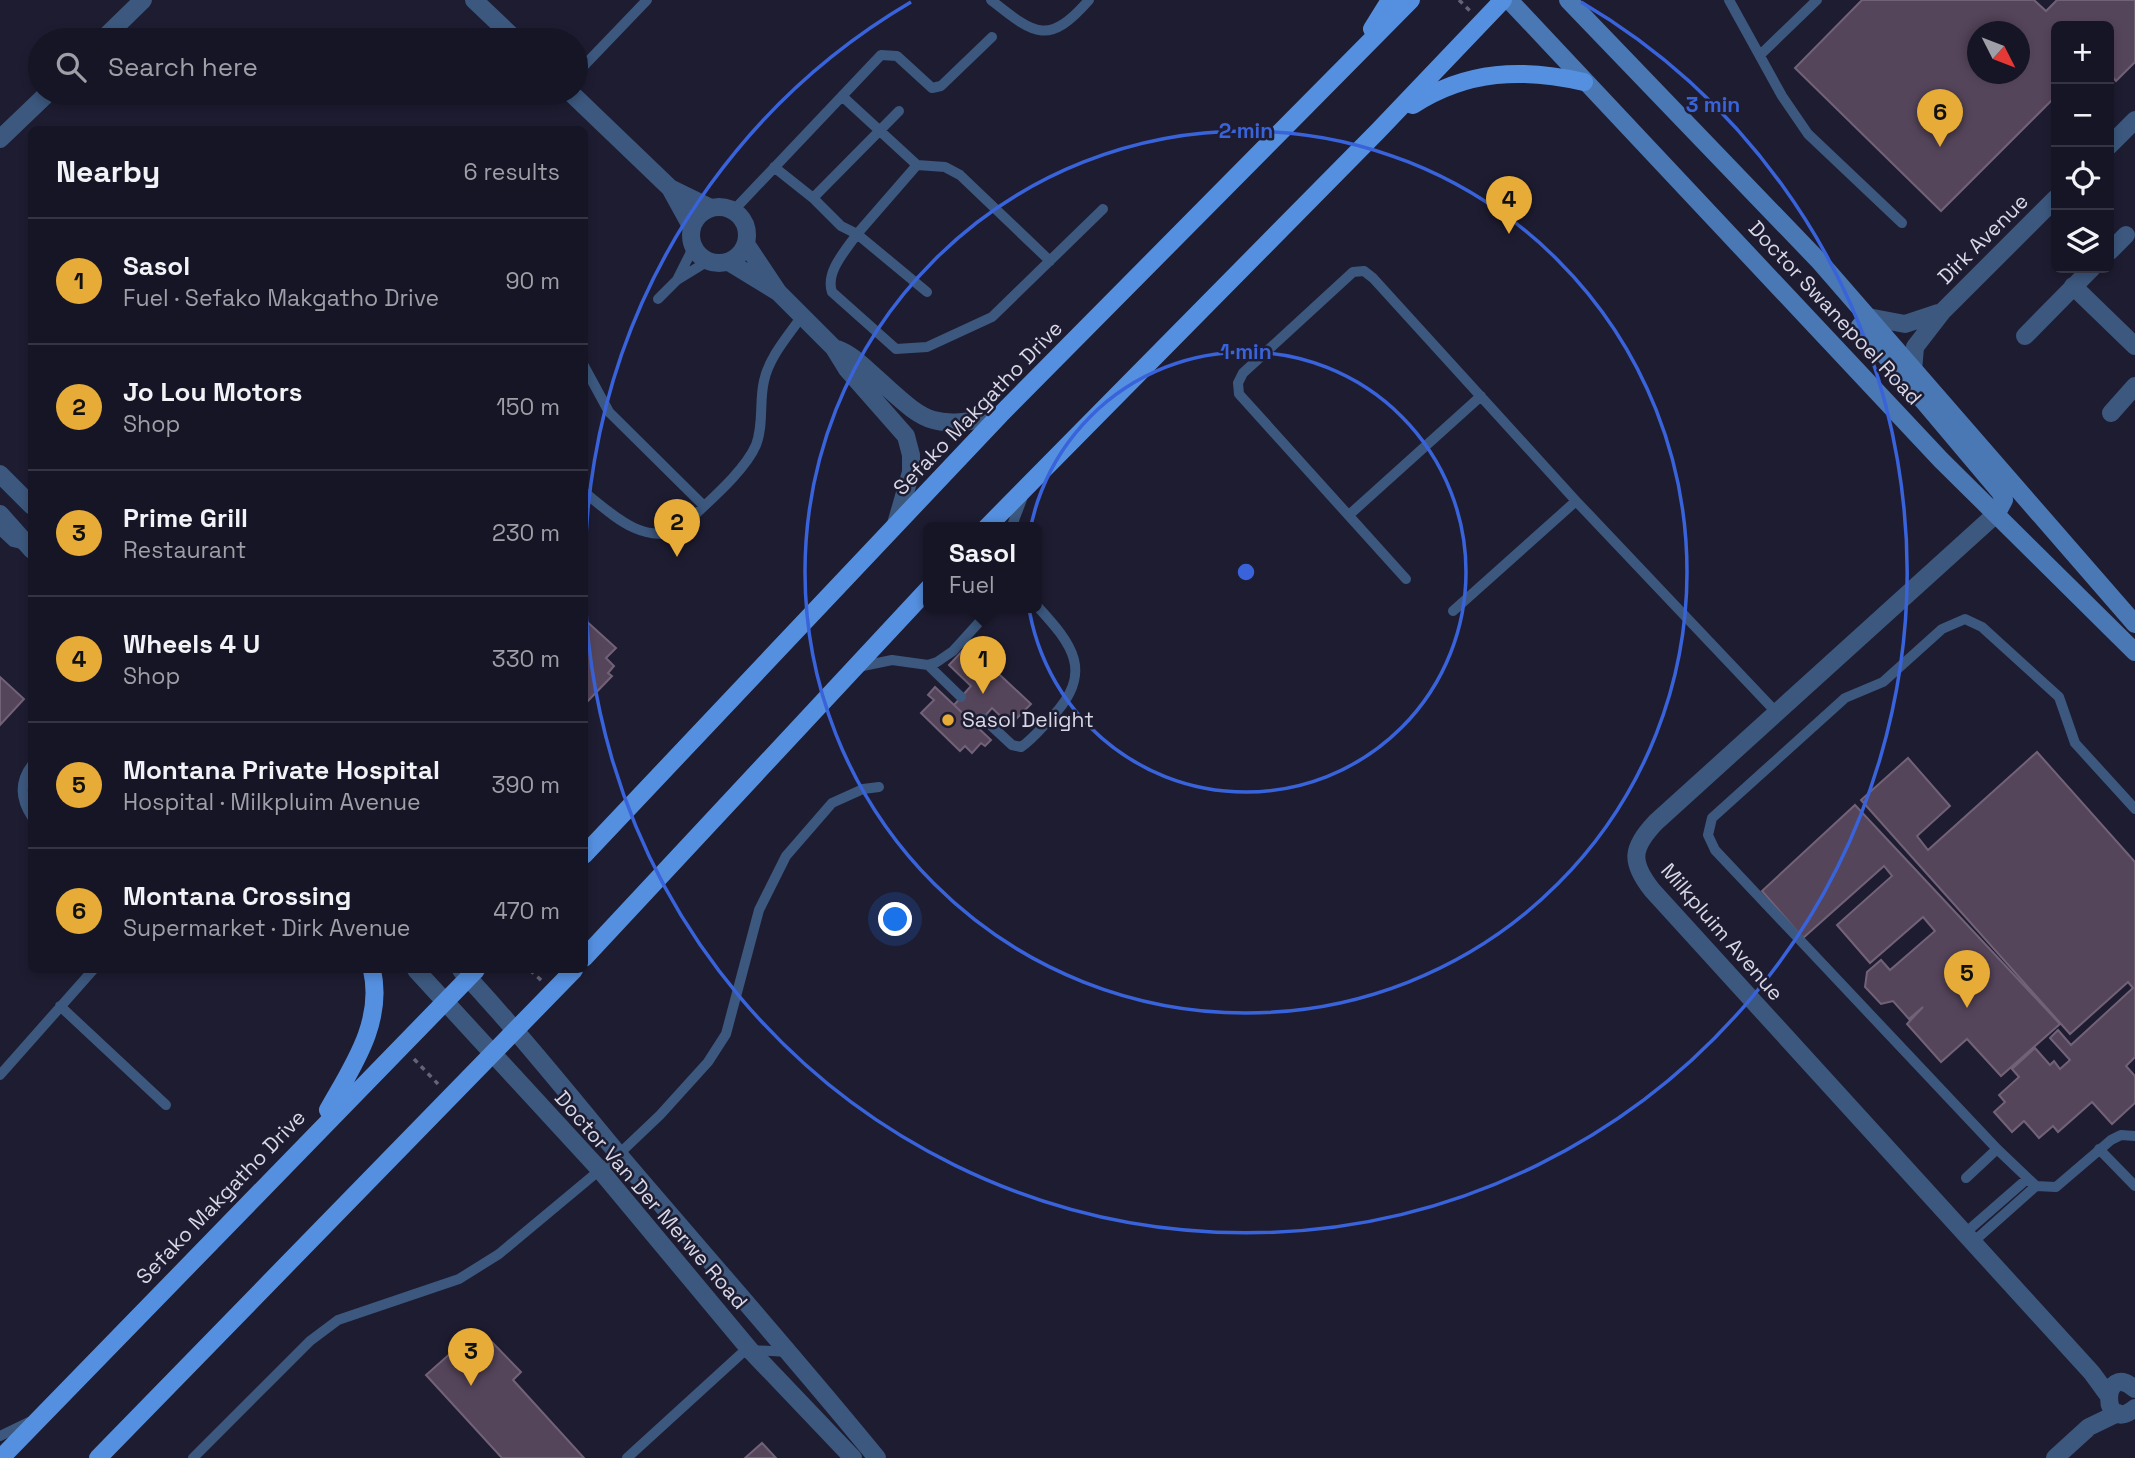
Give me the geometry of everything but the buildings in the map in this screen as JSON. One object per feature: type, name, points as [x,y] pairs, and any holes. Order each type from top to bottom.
[{"type":"main road","points":[[1336,77],[1390,0]]},
{"type":"main road","name":"Sefako Makgatho Drive","points":[[588,851],[999,416],[1411,0]]},
{"type":"main road","points":[[992,522],[1378,131],[1503,0]]},
{"type":"main road","name":"Doctor Swanepoel Road","points":[[1508,0],[1941,460],[2135,652]]},
{"type":"main road","name":"Doctor Swanepoel Road","points":[[1568,0],[1801,240],[2135,624]]},
{"type":"main road","points":[[1378,131],[1429,95],[1477,77],[1529,72],[1584,82]]},
{"type":"main road","points":[[1801,240],[1812,263],[1836,297],[2000,492],[2004,500],[1997,513]]},
{"type":"main road","points":[[588,954],[923,595]]},
{"type":"main road","points":[[311,1136],[364,1044],[374,1003],[372,973]]},
{"type":"main road","name":"Sefako Makgatho Drive","points":[[1,1458],[445,1001],[467,973]]},
{"type":"main road","points":[[99,1458],[571,973]]},
{"type":"street","points":[[114,28],[143,0]]},
{"type":"street","points":[[474,0],[503,28]]},
{"type":"street","points":[[0,139],[35,105]]},
{"type":"street","points":[[584,105],[670,188],[692,228],[694,248],[708,261],[730,262],[778,292]]},
{"type":"street","points":[[2114,141],[2135,120]]},
{"type":"street","points":[[670,188],[711,208],[733,211],[744,222],[746,244],[778,292],[834,348],[847,369],[898,424],[908,442],[911,472],[896,524]]},
{"type":"street","name":"Dirk Avenue","points":[[1913,371],[1915,347],[1941,312],[2051,203]]},
{"type":"street","points":[[692,228],[699,216],[711,208]]},
{"type":"street","points":[[2114,247],[2126,235]]},
{"type":"street","points":[[730,262],[740,255],[746,244]]},
{"type":"street","points":[[2025,336],[2087,273]]},
{"type":"street","points":[[2073,286],[2135,345]]},
{"type":"street","name":"Dirk Avenue","points":[[1868,317],[1887,323],[1905,324],[1941,312]]},
{"type":"street","points":[[834,348],[855,359],[915,413],[930,421],[963,424],[999,416]]},
{"type":"street","points":[[2111,413],[2135,386]]},
{"type":"street","points":[[0,474],[28,502]]},
{"type":"street","name":"Milkpluim Avenue","points":[[1997,513],[1643,835],[1637,848],[1638,868],[1652,890],[1968,1239],[2092,1373],[2124,1398]]},
{"type":"street","points":[[0,514],[28,547]]},
{"type":"street","name":"Doctor Van Der Merwe Road","points":[[419,973],[600,1170],[750,1350],[853,1458]]},
{"type":"street","name":"Doctor Van Der Merwe Road","points":[[469,973],[619,1154],[791,1352],[877,1458]]},
{"type":"street","points":[[2055,1458],[2124,1398]]},
{"type":"lane","points":[[588,61],[647,0]]},
{"type":"lane","points":[[991,0],[1034,30],[1049,31],[1064,26],[1089,0]]},
{"type":"lane","points":[[1729,0],[1782,96],[1808,134],[1902,223]]},
{"type":"lane","points":[[1760,55],[1816,0]]},
{"type":"lane","points":[[733,211],[881,55],[890,53],[897,56],[922,82],[932,88],[941,86],[992,37]]},
{"type":"lane","points":[[842,96],[878,132],[917,165],[944,167],[960,175],[1050,261]]},
{"type":"lane","points":[[813,198],[899,111]]},
{"type":"lane","points":[[917,165],[857,234],[832,273],[829,284],[832,292],[896,349],[927,347],[992,317],[1103,209]]},
{"type":"lane","points":[[774,167],[813,198],[841,226],[857,234],[927,292]]},
{"type":"lane","points":[[677,280],[694,248]]},
{"type":"lane","points":[[658,299],[677,280],[708,261]]},
{"type":"lane","points":[[1406,579],[1239,394],[1238,383],[1243,373],[1353,272],[1364,271],[1576,501],[1777,713]]},
{"type":"lane","points":[[588,495],[626,525],[667,535],[681,528],[748,458],[757,443],[764,380],[776,353],[802,316]]},
{"type":"lane","points":[[588,373],[609,412],[703,505]]},
{"type":"lane","points":[[1349,515],[1481,396]]},
{"type":"lane","points":[[1013,522],[1027,484]]},
{"type":"lane","points":[[1453,611],[1576,501]]},
{"type":"lane","points":[[0,530],[13,542],[28,548]]},
{"type":"lane","points":[[983,718],[1012,746],[1021,747],[1059,709],[1072,690],[1076,668],[1072,649],[1042,612]]},
{"type":"lane","points":[[853,668],[892,660],[928,665],[947,656],[987,613]]},
{"type":"lane","points":[[2135,809],[2075,743],[2059,697],[1982,627],[1965,619],[1942,629],[1884,682],[1844,698],[1712,818],[1708,835],[1715,850],[1997,1149],[2032,1182],[2056,1187],[2099,1149],[2121,1135],[2135,1136]]},
{"type":"lane","points":[[928,665],[961,697]]},
{"type":"lane","points":[[28,774],[22,788],[23,800],[28,809]]},
{"type":"lane","points":[[193,1458],[310,1341],[338,1320],[459,1279],[499,1254],[619,1154],[660,1115],[700,1071],[726,1034],[736,1007],[759,910],[772,879],[786,856],[832,803],[863,789],[879,787]]},
{"type":"lane","points":[[0,1075],[90,973]]},
{"type":"lane","points":[[60,1006],[166,1105]]},
{"type":"lane","points":[[1966,1178],[1997,1149]]},
{"type":"lane","points":[[2099,1149],[2135,1186]]},
{"type":"lane","points":[[1968,1239],[2032,1182]]},
{"type":"lane","points":[[627,1458],[732,1361],[750,1350],[791,1352]]},
{"type":"lane","points":[[0,1436],[43,1414]]},
{"type":"path","points":[[401,1046],[452,1098]]},
{"type":"place","name":"Montana Crossing","points":[[1940,147]]},
{"type":"place","name":"Wheels 4 U","points":[[1509,234]]},
{"type":"place","name":"Jo Lou Motors","points":[[677,557]]},
{"type":"place","name":"Sasol","points":[[983,694]]},
{"type":"place","name":"Sasol Delight","points":[[948,720]]},
{"type":"place","name":"Montana Private Hospital","points":[[1967,1008]]},
{"type":"place","name":"Prime Grill","points":[[471,1386]]}]
